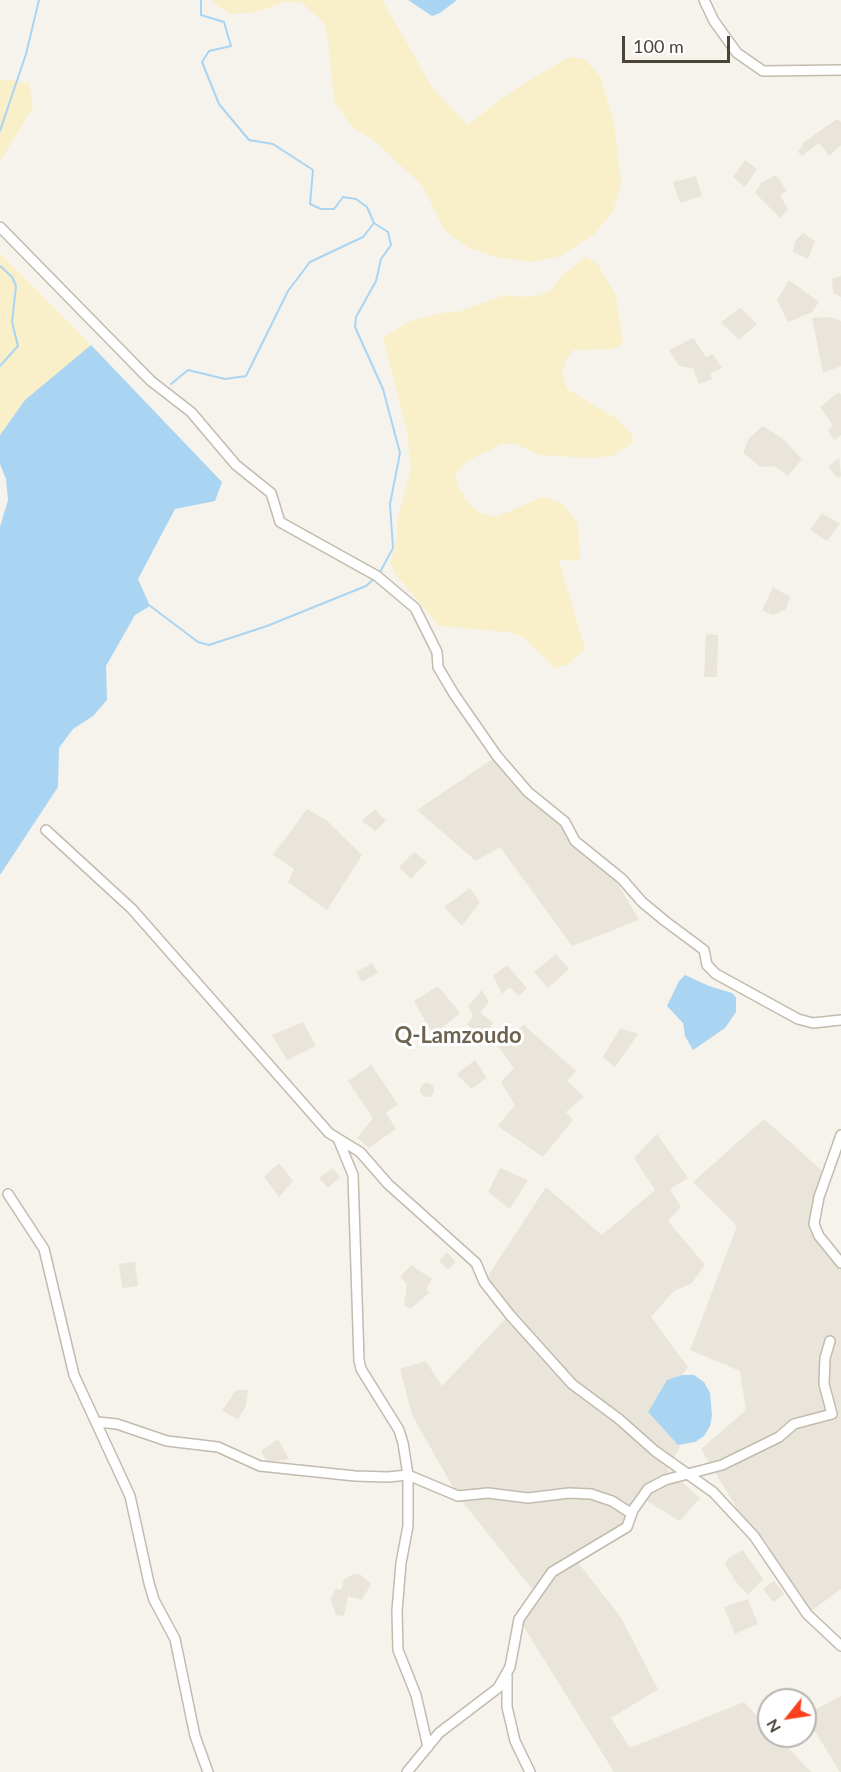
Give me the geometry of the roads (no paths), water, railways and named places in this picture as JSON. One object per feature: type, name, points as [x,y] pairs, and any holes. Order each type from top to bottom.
[{"type":"street","points":[[704,0],[714,21],[737,53],[763,71],[841,70]]},
{"type":"street","points":[[0,227],[151,381],[191,412],[236,465],[271,493],[280,522],[377,576],[415,608],[437,652],[438,667],[454,694],[497,756],[528,792],[566,822],[574,841],[622,879],[642,902],[704,951],[708,965],[716,974],[798,1019],[813,1023],[841,1020]]},
{"type":"street","points":[[45,830],[132,909],[339,1141],[353,1175],[359,1360],[361,1369],[399,1430],[408,1475],[408,1526],[401,1563],[397,1611],[398,1650],[416,1695],[428,1747]]},
{"type":"street","points":[[841,1135],[819,1197],[814,1224],[819,1236],[841,1263]]},
{"type":"street","points":[[339,1141],[360,1152],[388,1184],[476,1263],[484,1282],[510,1315],[572,1384],[686,1474],[713,1492],[754,1536],[807,1614],[841,1646]]},
{"type":"street","points":[[8,1194],[44,1249],[74,1376],[130,1496],[149,1583],[154,1600],[175,1640],[195,1736],[208,1772]]},
{"type":"street","points":[[530,1772],[515,1741],[507,1707],[507,1673],[519,1619],[535,1593],[552,1572],[627,1527],[633,1510],[648,1489],[665,1480],[722,1465],[779,1437],[794,1424],[832,1414],[824,1384],[825,1358],[830,1341]]},
{"type":"street","points":[[97,1422],[117,1424],[166,1441],[218,1447],[260,1466],[355,1476],[408,1475],[458,1496],[488,1493],[528,1498],[569,1493],[591,1494],[612,1501],[629,1512],[633,1510]]},
{"type":"street","points":[[407,1772],[439,1733],[498,1688],[507,1673]]},
{"type":"water","points":[[408,0],[457,0],[432,16]]},
{"type":"water","points":[[91,345],[222,482],[215,501],[175,509],[138,579],[150,606],[135,615],[106,666],[107,700],[93,716],[73,729],[59,748],[58,787],[0,875],[0,527],[8,500],[6,479],[0,464],[0,435],[25,400]]},
{"type":"water","points":[[685,975],[732,993],[736,997],[736,1012],[725,1028],[693,1050],[685,1036],[683,1023],[667,1006],[679,981]]},
{"type":"water","points":[[682,1375],[694,1375],[704,1382],[710,1393],[712,1415],[710,1426],[704,1436],[695,1442],[678,1445],[648,1412],[667,1380]]},
{"type":"waterway","points":[[0,131],[26,54],[39,0]]},
{"type":"waterway","points":[[171,384],[188,370],[225,379],[246,376],[288,291],[310,262],[363,237],[374,223],[367,207],[356,199],[343,197],[334,209],[321,209],[310,204],[313,170],[273,144],[249,140],[219,104],[202,62],[209,51],[231,46],[224,22],[201,15],[201,0]]},
{"type":"waterway","points":[[374,223],[388,232],[391,245],[381,259],[376,281],[356,317],[355,327],[383,389],[400,453],[390,504],[393,548],[379,574]]},
{"type":"waterway","points":[[0,266],[12,277],[16,286],[12,322],[18,346],[0,366]]},
{"type":"waterway","points":[[149,605],[198,642],[209,645],[267,626],[366,586],[375,578]]},
{"type":"district","name":"Q-Lamzoudo","points":[[458,1036]]}]
